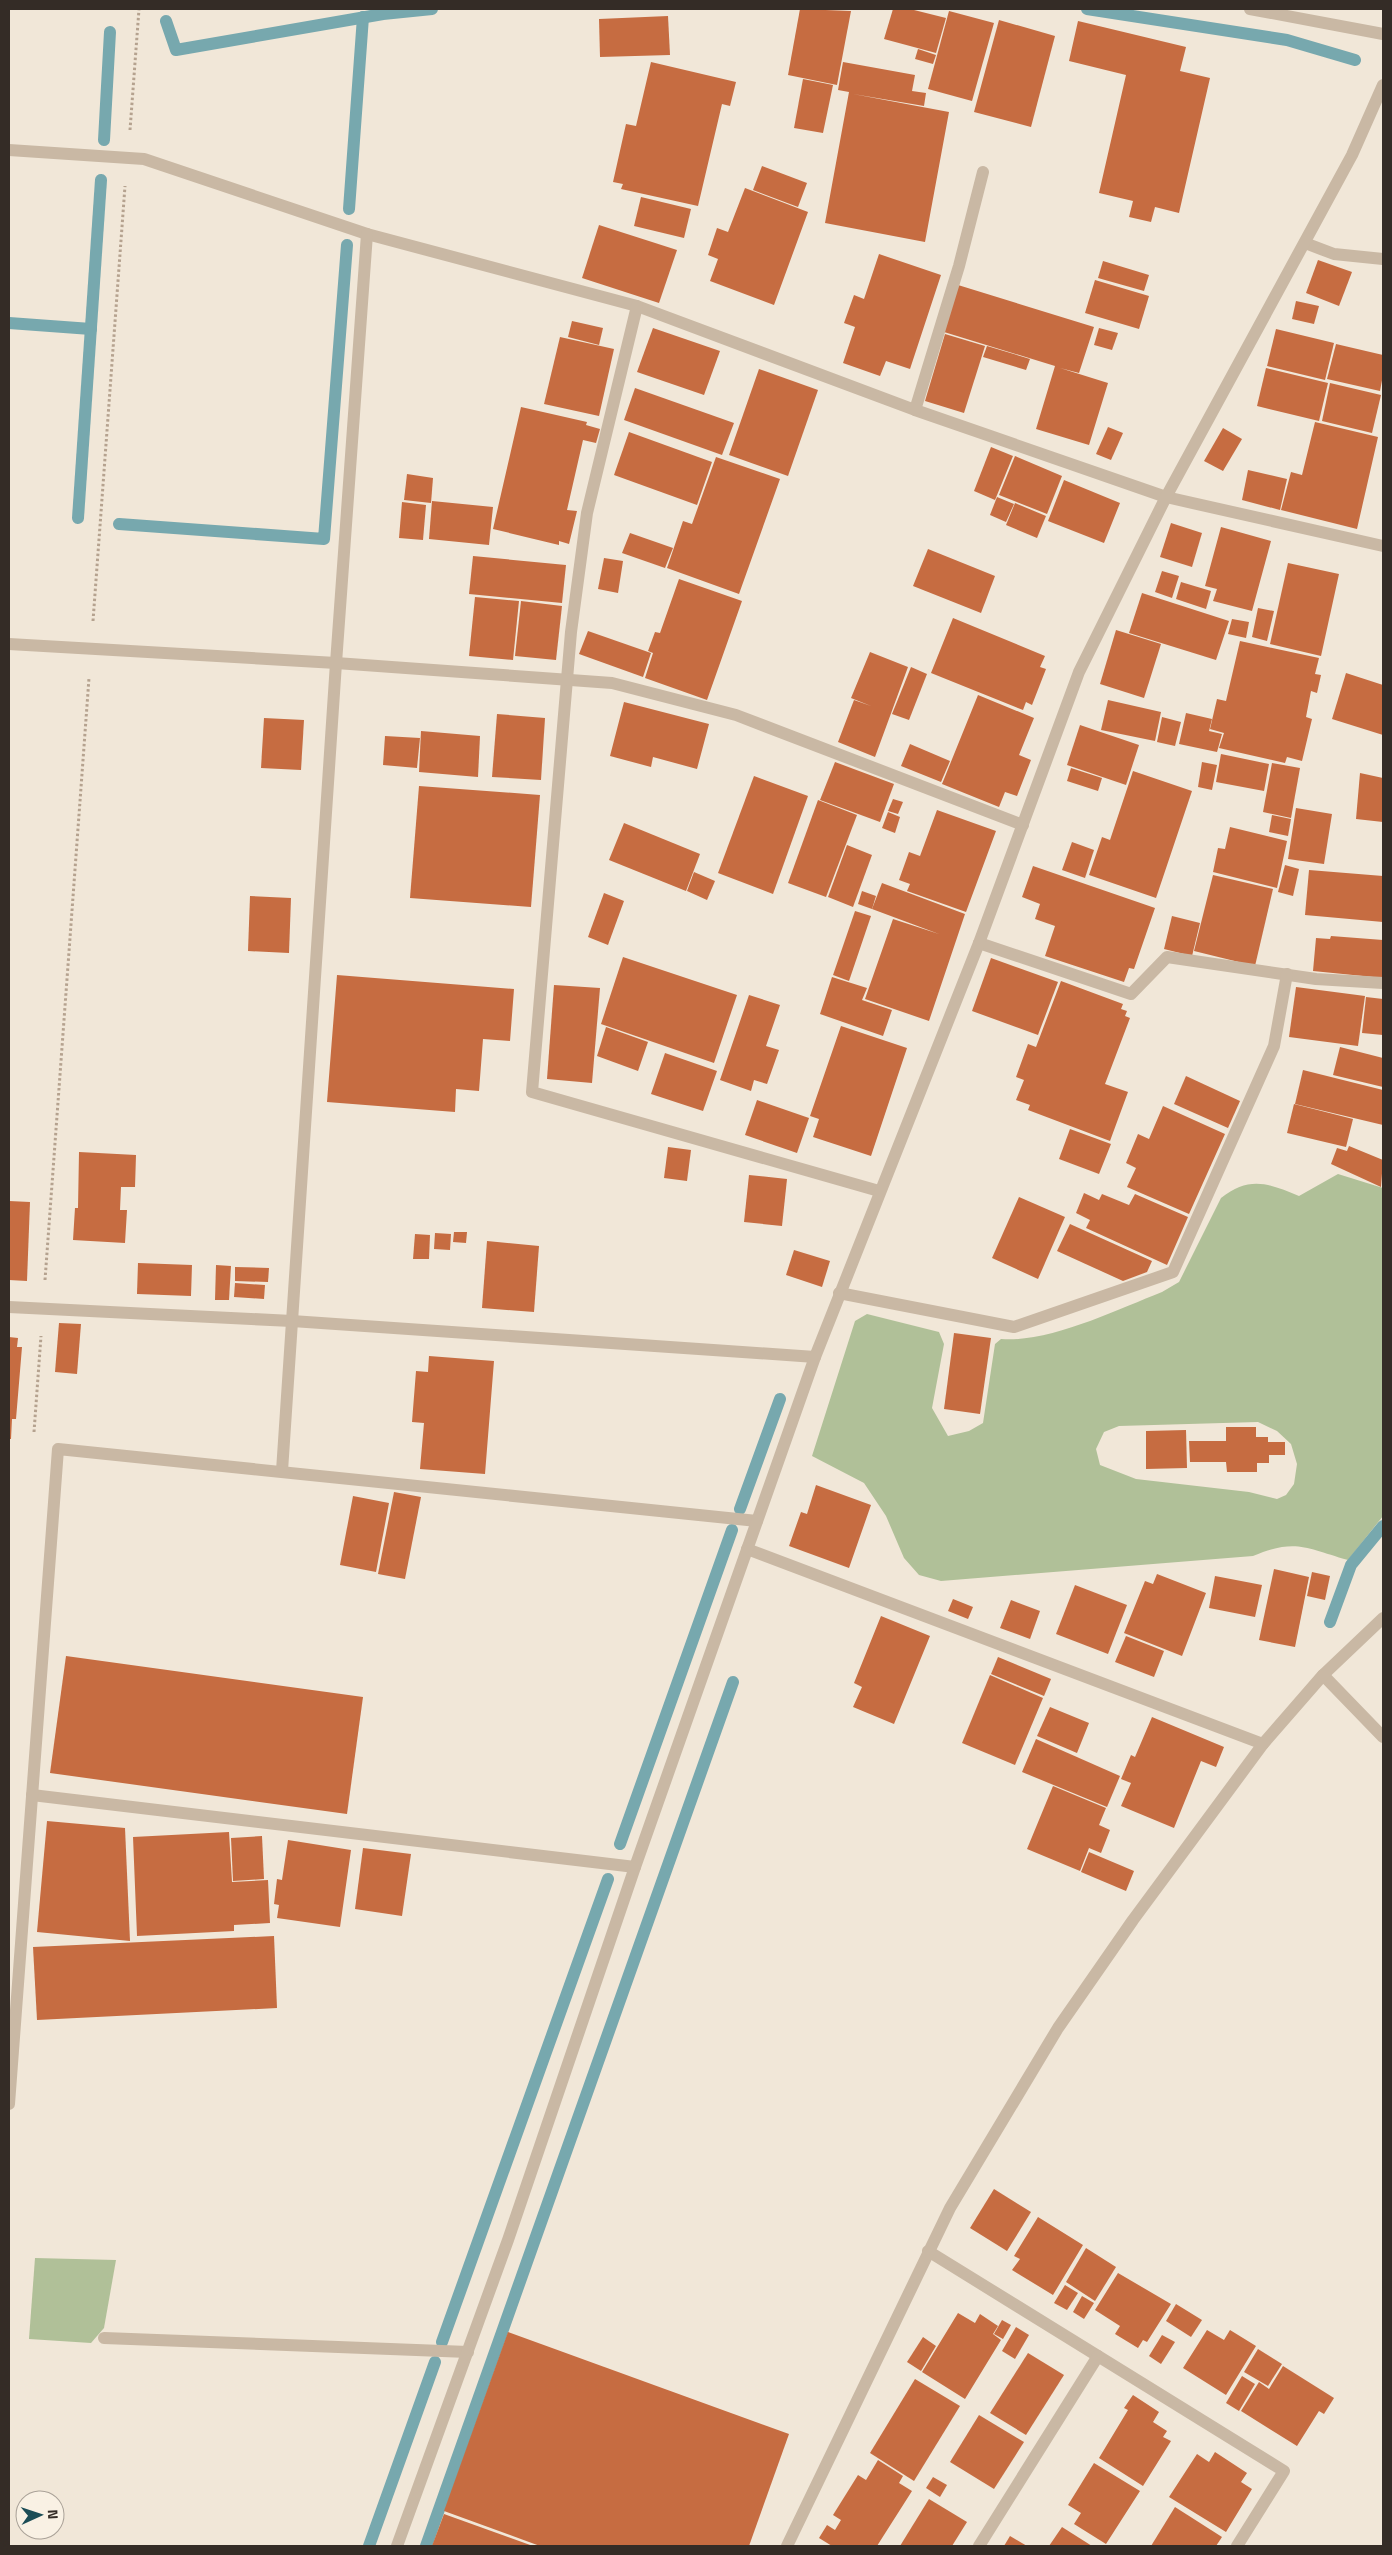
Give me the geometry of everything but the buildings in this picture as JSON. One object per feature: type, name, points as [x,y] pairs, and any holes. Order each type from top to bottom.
[{"type":"street","points":[[1250,9],[1383,34]]},
{"type":"street","points":[[397,2546],[468,2352],[635,1867],[815,1357],[879,1191],[979,943],[1079,672],[1166,497],[1352,155],[1383,85]]},
{"type":"street","points":[[9,150],[144,159],[367,234],[637,306],[915,410],[1166,497],[1383,546]]},
{"type":"street","points":[[915,410],[959,266],[983,172]]},
{"type":"street","points":[[282,1471],[336,663],[367,234]]},
{"type":"street","points":[[1305,243],[1334,254],[1383,259]]},
{"type":"street","points":[[637,306],[587,513],[571,632],[532,1092],[879,1191]]},
{"type":"street","points":[[9,644],[336,663],[612,683],[736,715],[1023,825]]},
{"type":"street","points":[[979,943],[1131,994],[1167,957],[1287,974],[1383,983]]},
{"type":"street","points":[[839,1293],[1014,1327],[1173,1272],[1274,1046],[1287,974]]},
{"type":"street","points":[[9,1307],[292,1321],[815,1357]]},
{"type":"street","points":[[9,2104],[14,1966],[32,1796],[58,1449],[757,1521]]},
{"type":"street","points":[[747,1549],[1263,1744]]},
{"type":"street","points":[[787,2546],[950,2208],[1058,2028],[1133,1920],[1263,1744],[1323,1675],[1383,1618]]},
{"type":"street","points":[[1323,1675],[1383,1738]]},
{"type":"street","points":[[32,1796],[635,1867]]},
{"type":"street","points":[[928,2251],[1284,2471],[1237,2546]]},
{"type":"street","points":[[104,2338],[468,2352]]},
{"type":"street","points":[[979,2546],[1098,2356]]},
{"type":"path","points":[[34,1438],[139,9]]},
{"type":"green space","points":[[1338,1174],[1383,1188],[1383,1516],[1348,1560],[1311,1549],[1291,1546],[1280,1547],[1253,1556],[941,1581],[919,1575],[904,1558],[886,1516],[864,1483],[812,1456],[855,1321],[867,1314],[939,1332],[944,1344],[932,1408],[948,1436],[969,1431],[983,1423],[995,1344],[1001,1339],[1020,1339],[1061,1331],[1162,1292],[1179,1282],[1221,1198],[1231,1191],[1250,1184],[1259,1184],[1278,1188],[1299,1196]],"holes":[[[1258,1422],[1277,1431],[1291,1444],[1297,1464],[1294,1484],[1286,1495],[1277,1499],[1249,1492],[1136,1479],[1100,1465],[1096,1449],[1104,1432],[1119,1426]]]},
{"type":"green space","points":[[35,2258],[116,2260],[104,2328],[91,2343],[29,2339]]},
{"type":"waterway","points":[[166,21],[176,50],[383,14],[432,9]]},
{"type":"waterway","points":[[1087,9],[1287,40],[1355,60]]},
{"type":"waterway","points":[[349,209],[363,17]]},
{"type":"waterway","points":[[104,140],[110,32]]},
{"type":"waterway","points":[[78,518],[101,180]]},
{"type":"waterway","points":[[119,524],[324,539],[347,245]]},
{"type":"waterway","points":[[9,323],[91,329]]},
{"type":"waterway","points":[[740,1509],[780,1399]]},
{"type":"waterway","points":[[1330,1622],[1351,1565],[1383,1526]]},
{"type":"waterway","points":[[620,1844],[732,1530]]},
{"type":"waterway","points":[[426,2546],[733,1682]]},
{"type":"waterway","points":[[442,2342],[608,1879]]},
{"type":"waterway","points":[[369,2546],[435,2362]]}]
